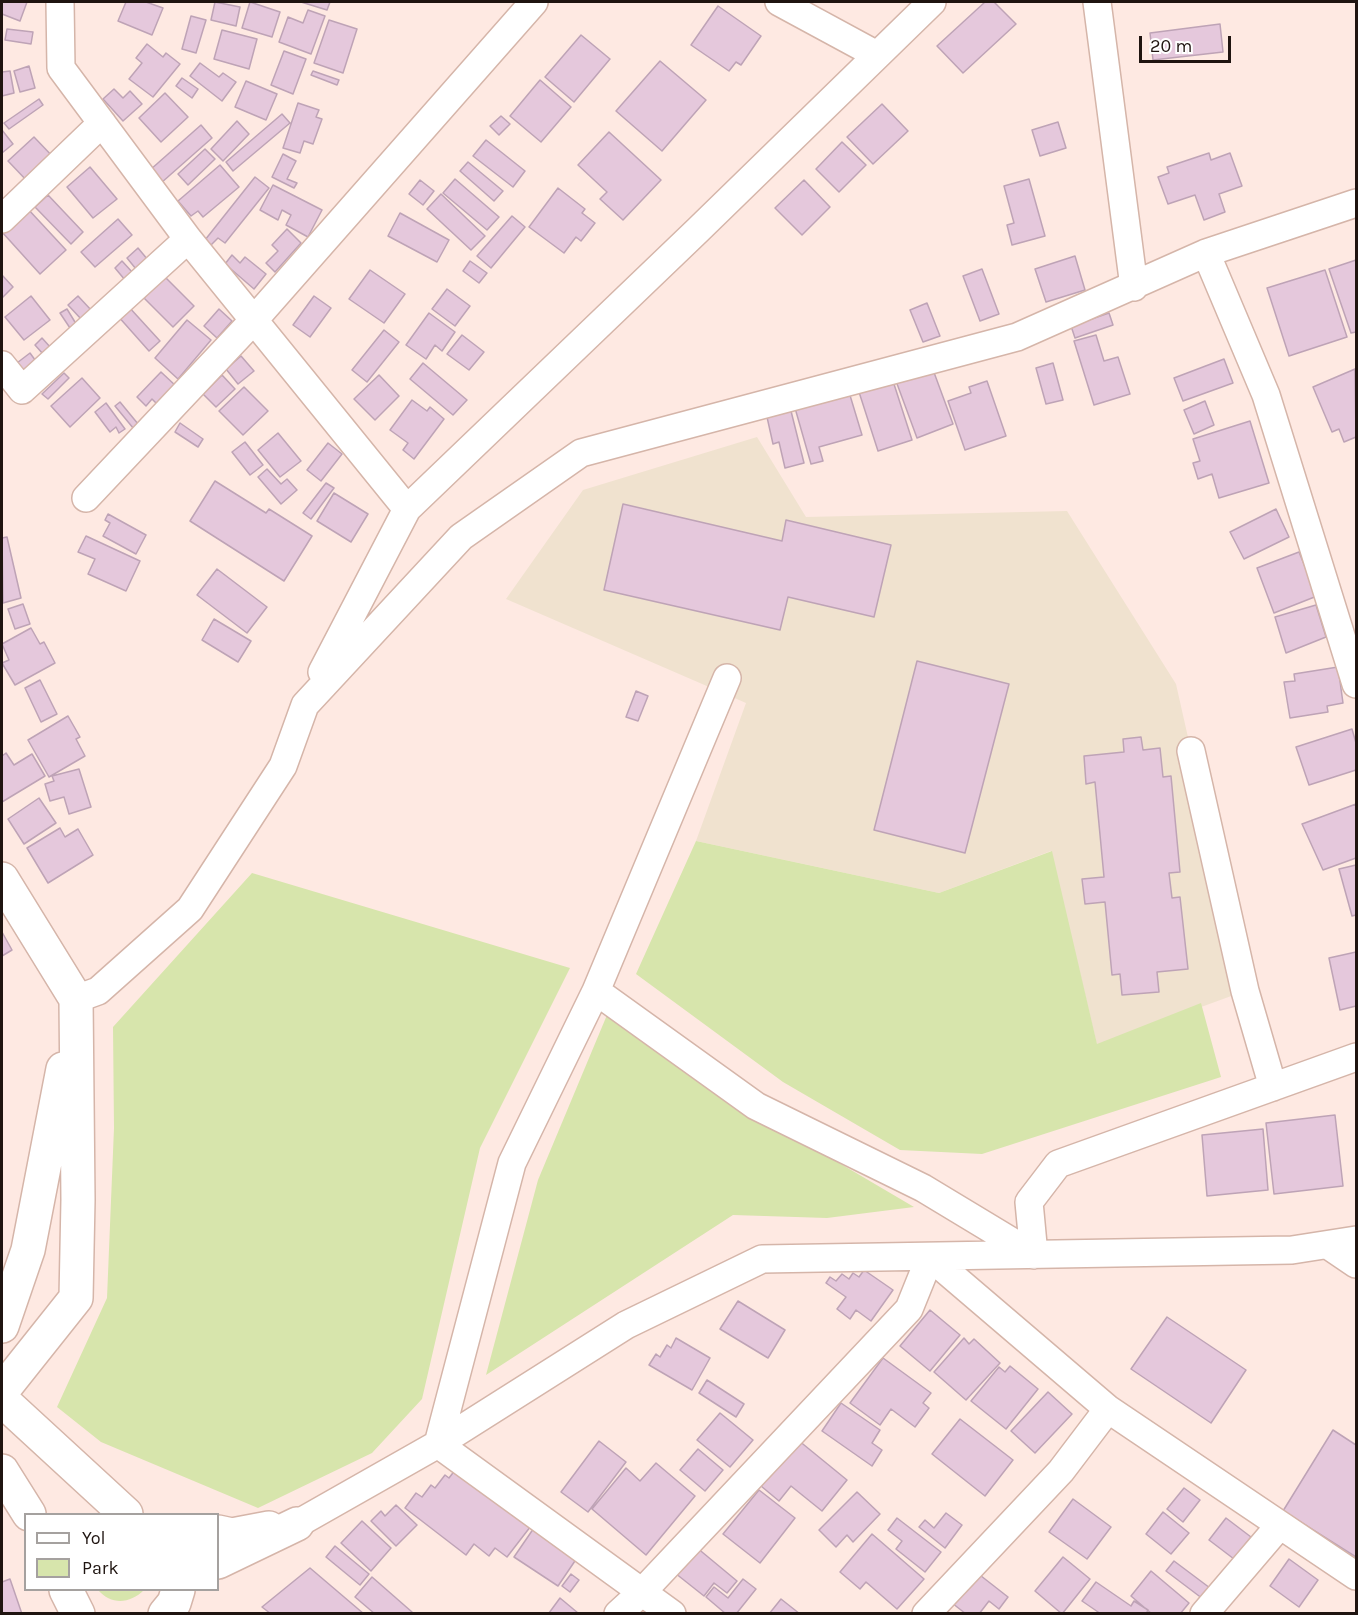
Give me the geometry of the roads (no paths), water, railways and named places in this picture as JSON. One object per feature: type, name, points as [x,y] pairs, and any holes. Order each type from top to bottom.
[{"type":"street","points":[[60,2],[60,68],[188,239],[407,509]]},
{"type":"street","points":[[86,498],[253,321],[534,2]]},
{"type":"street","points":[[779,2],[878,54]]},
{"type":"street","points":[[76,999],[98,991],[190,909],[283,766],[305,705],[407,509],[932,2]]},
{"type":"street","points":[[1097,2],[1134,287]]},
{"type":"street","points":[[2,219],[102,123]]},
{"type":"street","points":[[305,705],[461,537],[581,453],[1017,337],[1206,254],[1356,203]]},
{"type":"street","points":[[2,365],[22,390],[188,239]]},
{"type":"street","points":[[1206,254],[1266,395],[1356,684]]},
{"type":"street","points":[[438,1444],[512,1163],[596,991],[727,678]]},
{"type":"street","points":[[1191,751],[1245,991],[1273,1087]]},
{"type":"street","points":[[2,879],[76,999],[78,1200],[76,1298],[2,1391]]},
{"type":"street","points":[[596,991],[756,1106],[923,1188],[1034,1255]]},
{"type":"street","points":[[2,1326],[28,1250],[76,999]]},
{"type":"street","points":[[1034,1255],[1029,1202],[1058,1164],[1356,1057]]},
{"type":"street","points":[[219,1562],[297,1524],[438,1444],[626,1324],[762,1259],[1292,1250],[1356,1240]]},
{"type":"street","points":[[1328,1245],[1356,1264]]},
{"type":"street","points":[[930,1257],[1108,1409],[1356,1576]]},
{"type":"street","points":[[618,1614],[642,1592],[909,1309],[930,1257]]},
{"type":"street","points":[[2,1400],[124,1513]]},
{"type":"street","points":[[927,1614],[1061,1471],[1108,1409]]},
{"type":"street","points":[[438,1444],[672,1614]]},
{"type":"street","points":[[219,1532],[232,1534],[297,1524]]},
{"type":"street","points":[[1204,1614],[1280,1525]]},
{"type":"street","points":[[66,1591],[77,1613]]}]
